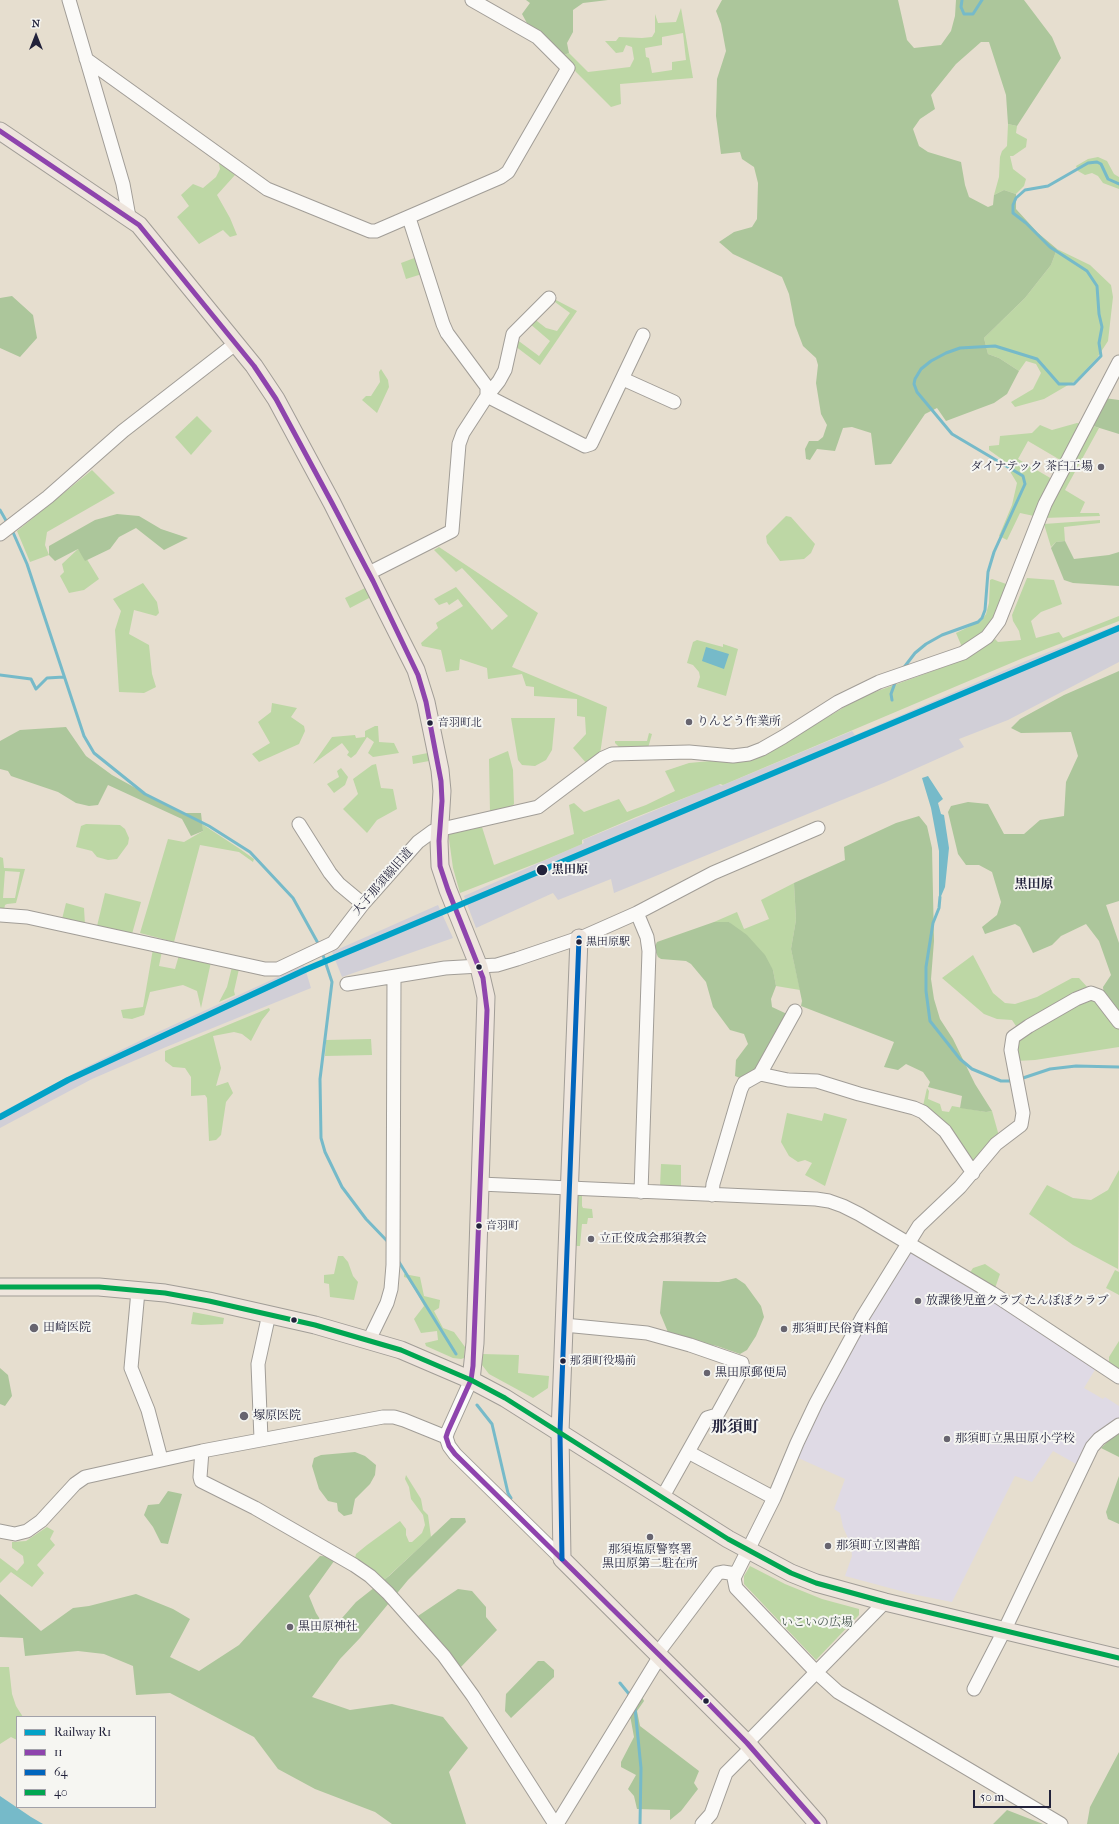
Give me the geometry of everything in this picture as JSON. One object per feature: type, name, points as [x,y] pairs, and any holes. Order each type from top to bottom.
[{"type":"main road","points":[[0,131],[129,216],[153,241],[254,366],[276,399],[369,573],[416,670],[426,702],[441,781],[442,801],[439,828],[439,854],[443,878],[480,967],[487,1010],[475,1343],[471,1380]]},
{"type":"main road","points":[[579,938],[560,1432],[562,1559],[749,1745],[818,1824]]},
{"type":"main road","points":[[0,1287],[84,1286],[138,1290],[209,1301],[269,1314],[369,1340],[427,1360],[471,1380],[505,1398],[748,1551],[791,1573],[816,1583],[886,1602],[1119,1658]]},
{"type":"street","points":[[69,0],[124,184],[129,216]]},
{"type":"street","points":[[86,59],[267,189],[370,231],[376,231],[501,177],[508,172],[568,68],[537,37],[472,0]]},
{"type":"street","points":[[409,218],[443,324],[447,333],[487,387],[487,396]]},
{"type":"street","points":[[369,573],[452,531],[459,444],[463,433],[505,370],[513,334],[549,298]]},
{"type":"street","points":[[487,396],[586,446],[591,444],[624,379],[643,335]]},
{"type":"street","points":[[0,534],[48,497],[129,427],[235,344]]},
{"type":"street","points":[[439,828],[538,807],[603,758],[612,754],[689,752],[733,756],[749,754],[772,743],[845,698],[880,682],[963,652],[976,645],[987,637],[999,621],[1044,504],[1119,362]]},
{"type":"street","points":[[624,379],[674,402]]},
{"type":"street","points":[[299,824],[338,884],[363,904]]},
{"type":"street","name":"大子那須線旧道","points":[[0,915],[27,917],[54,922],[264,969],[278,969],[330,944],[418,842],[439,828]]},
{"type":"street","points":[[347,984],[445,968],[497,965],[579,938],[637,913],[695,881],[818,828]]},
{"type":"street","points":[[637,913],[647,937],[649,951],[641,1192]]},
{"type":"street","points":[[369,1340],[387,1303],[392,1271],[394,977]]},
{"type":"street","points":[[1061,1824],[838,1692],[817,1673],[736,1588],[734,1583],[736,1574],[774,1498],[797,1443],[816,1403],[862,1318],[908,1244],[925,1219],[960,1187],[996,1144],[1021,1125],[1023,1113],[1011,1050],[1012,1042],[1016,1034],[1086,994],[1091,993],[1099,996],[1119,1022]]},
{"type":"street","points":[[712,1195],[713,1184],[741,1088],[744,1084],[760,1074],[795,1011]]},
{"type":"street","points":[[760,1074],[788,1080],[817,1081],[859,1094],[914,1108],[923,1112],[945,1131],[973,1173]]},
{"type":"street","points":[[480,1184],[816,1199],[829,1201],[853,1211],[992,1293],[1119,1377]]},
{"type":"street","points":[[138,1290],[131,1368],[148,1410],[162,1459]]},
{"type":"street","points":[[261,1439],[258,1364],[269,1314]]},
{"type":"street","points":[[564,1325],[647,1333],[711,1352],[742,1364],[743,1368],[718,1415],[707,1418],[662,1498]]},
{"type":"street","points":[[471,1380],[446,1437],[449,1446],[455,1454],[562,1559]]},
{"type":"street","points":[[0,1531],[15,1534],[26,1531],[41,1521],[75,1484],[85,1477],[162,1459],[383,1417],[394,1417],[404,1420],[446,1437]]},
{"type":"street","points":[[974,1689],[1004,1631],[1092,1447],[1099,1439],[1119,1425]]},
{"type":"street","points":[[202,1451],[200,1477],[202,1481],[255,1508],[354,1565],[370,1576],[398,1605],[444,1656],[473,1696],[556,1824],[658,1655],[718,1573],[723,1572],[736,1574]]},
{"type":"street","points":[[688,1452],[774,1498]]},
{"type":"street","points":[[702,1824],[711,1814],[726,1773],[749,1745],[886,1602]]},
{"type":"shaded area","points":[[1119,624],[1119,662],[1008,720],[959,739],[964,747],[886,782],[614,893],[611,879],[558,900],[553,893],[476,928],[464,896],[584,843],[583,840],[719,784],[721,786],[852,731],[855,735],[1026,661]]},
{"type":"shaded area","points":[[438,905],[453,938],[342,977],[332,952]]},
{"type":"shaded area","points":[[304,965],[311,988],[92,1079],[0,1128],[0,1113],[86,1067]]},
{"type":"shaded area","name":"那須町立黒田原小学校","points":[[909,1250],[968,1284],[1096,1368],[1084,1388],[1103,1399],[1105,1397],[1119,1406],[1119,1419],[1093,1436],[1076,1464],[1053,1451],[1032,1482],[1015,1476],[952,1602],[912,1594],[845,1576],[852,1556],[851,1545],[843,1527],[840,1513],[834,1509],[845,1479],[796,1457],[815,1415],[867,1319]]},
{"type":"green space","points":[[526,0],[608,0],[583,3],[573,10],[573,32],[567,43],[569,53],[564,55],[528,25],[522,14],[530,3]]},
{"type":"green space","points":[[722,0],[898,0],[907,40],[914,48],[941,45],[951,31],[955,16],[956,0],[1024,0],[1052,37],[1061,58],[1017,126],[1008,124],[1006,95],[989,42],[981,42],[956,64],[931,95],[935,109],[920,119],[913,129],[919,146],[928,152],[961,162],[965,185],[969,197],[988,207],[993,205],[994,195],[1004,190],[1016,194],[1016,209],[1038,233],[1057,249],[1051,265],[1025,298],[984,338],[988,354],[999,358],[1019,371],[1007,394],[994,403],[946,421],[937,408],[925,414],[891,464],[875,465],[871,433],[852,427],[843,428],[835,451],[817,449],[810,460],[806,459],[805,449],[809,441],[818,441],[823,437],[827,425],[821,414],[816,383],[818,365],[816,358],[803,346],[795,325],[789,294],[782,277],[733,254],[719,242],[734,232],[752,227],[757,219],[758,183],[754,167],[742,159],[740,152],[721,154],[716,116],[717,79],[726,51],[721,24],[716,11]]},
{"type":"green space","points":[[681,8],[693,78],[620,84],[621,104],[611,107],[576,72],[564,55],[569,53],[588,72],[630,67],[634,59],[632,47],[626,45],[623,52],[616,53],[605,41],[616,41],[619,37],[652,37],[655,32],[655,14],[658,23],[676,22]],"holes":[[[683,33],[686,60],[672,62],[672,70],[652,73],[649,58],[646,57],[645,48],[662,45],[662,37]]]},
{"type":"green space","points":[[1008,124],[1017,126],[1016,133],[1027,139],[1026,147],[1013,156],[1010,156],[1013,169],[1026,179],[1024,186],[1016,194],[1004,190],[994,195],[999,177],[1000,157],[1002,151],[1007,146]]},
{"type":"green space","points":[[1098,157],[1107,161],[1114,174],[1119,177],[1119,189],[1103,183],[1098,176],[1092,173],[1085,175],[1078,171],[1076,166],[1088,159]]},
{"type":"green space","points":[[219,164],[235,175],[217,195],[230,218],[237,235],[230,237],[223,230],[199,244],[177,217],[189,206],[181,195],[193,184],[203,188],[216,177],[220,169]]},
{"type":"green space","points":[[1057,249],[1090,265],[1111,285],[1113,297],[1108,341],[1097,358],[1075,381],[1044,399],[1015,407],[1011,402],[1033,389],[1041,373],[1036,364],[1026,361],[1019,371],[999,358],[988,354],[984,338],[1025,298],[1051,265]]},
{"type":"green space","points":[[417,257],[422,274],[406,279],[401,263]]},
{"type":"green space","points":[[12,296],[33,315],[37,338],[20,357],[0,348],[0,298]]},
{"type":"green space","points":[[556,300],[577,311],[540,365],[515,346],[516,339],[539,356],[550,341],[529,323],[533,318],[546,328],[557,331],[570,313],[555,302]]},
{"type":"green space","points":[[381,369],[388,380],[389,387],[377,413],[362,400],[366,396],[371,396],[380,382],[379,372]]},
{"type":"green space","points":[[1104,398],[1119,400],[1119,434],[1090,425]]},
{"type":"green space","points":[[197,416],[212,431],[191,455],[175,437]]},
{"type":"green space","points":[[1077,423],[1082,424],[1062,461],[1028,441],[1018,459],[1052,479],[1034,516],[1020,513],[1007,540],[999,536],[1012,505],[1017,483],[1003,460],[989,450],[989,446],[999,445],[1000,436],[1032,433],[1040,425],[1052,430]]},
{"type":"green space","points":[[1090,425],[1099,428],[1065,490],[1085,502],[1080,513],[1099,513],[1100,516],[1044,518]]},
{"type":"green space","points":[[92,470],[115,493],[47,532],[45,545],[49,555],[30,562],[17,531]]},
{"type":"green space","points":[[117,514],[139,516],[161,529],[188,538],[164,550],[136,528],[119,537],[110,549],[85,561],[78,549],[55,561],[49,555],[49,546],[95,520]]},
{"type":"green space","points":[[786,516],[791,517],[815,544],[811,553],[804,559],[780,561],[767,543],[766,536]]},
{"type":"green space","points":[[1100,520],[1100,523],[1064,527],[1065,541],[1056,542],[1051,547],[1044,524]]},
{"type":"green space","points":[[1065,541],[1074,559],[1109,555],[1119,552],[1119,586],[1073,583],[1064,580],[1051,548],[1056,542]]},
{"type":"green space","points":[[439,547],[538,613],[512,667],[607,707],[600,754],[587,764],[573,748],[586,734],[585,717],[577,716],[577,699],[534,696],[534,687],[526,686],[522,674],[488,679],[487,668],[460,659],[459,670],[446,672],[441,650],[422,646],[421,643],[438,628],[436,623],[463,606],[458,599],[449,605],[447,602],[439,605],[434,599],[456,587],[492,630],[508,616],[462,568],[456,572],[434,550]]},
{"type":"green space","points":[[78,549],[85,556],[99,579],[84,590],[69,593],[60,576],[64,572],[62,564]]},
{"type":"green space","points":[[1027,578],[1054,580],[1062,604],[1041,612],[1031,621],[1036,638],[1059,632],[1063,638],[1119,616],[1119,621],[1023,658],[723,785],[720,784],[636,817],[582,840],[582,844],[545,860],[460,893],[453,868],[448,832],[482,827],[494,865],[574,834],[569,805],[574,803],[584,812],[619,799],[627,812],[646,805],[675,791],[665,771],[689,763],[710,761],[733,762],[783,744],[861,697],[955,663],[976,653],[995,639],[998,642],[1021,640],[1012,615]]},
{"type":"green space","points":[[992,579],[1009,585],[991,629],[962,647],[956,633],[981,621],[986,614],[989,603],[990,580]]},
{"type":"green space","points":[[143,583],[157,602],[159,613],[156,616],[134,610],[129,634],[149,645],[152,674],[156,687],[144,693],[119,692],[115,630],[121,611],[113,599]]},
{"type":"green space","points":[[367,587],[371,597],[350,608],[345,598]]},
{"type":"green space","points":[[697,640],[723,647],[723,644],[738,649],[726,696],[697,687],[700,677],[699,672],[693,665],[687,663],[693,642]]},
{"type":"green space","points":[[1119,671],[1119,901],[1106,905],[1119,943],[1119,1017],[1104,996],[1103,987],[1111,975],[1099,941],[1086,924],[1061,936],[1052,945],[1033,953],[1020,927],[1015,924],[985,934],[982,927],[997,915],[1001,902],[992,872],[979,865],[966,865],[958,854],[948,812],[951,806],[968,802],[988,804],[1004,834],[1024,834],[1040,820],[1064,816],[1066,782],[1078,756],[1071,732],[1021,733],[1011,728],[1020,719],[1064,695]]},
{"type":"green space","points":[[272,703],[297,708],[291,717],[304,726],[305,731],[299,744],[259,762],[252,754],[270,743],[258,722],[271,712]]},
{"type":"green space","points":[[511,718],[555,718],[552,750],[546,760],[535,766],[522,765],[518,760]]},
{"type":"green space","points":[[378,726],[379,742],[394,743],[399,753],[373,757],[368,753],[374,742],[367,737],[356,754],[351,758],[347,755],[349,752],[342,743],[313,764],[332,737],[355,735],[356,738],[365,737],[365,731]]},
{"type":"green space","points":[[66,727],[86,756],[112,775],[181,813],[201,813],[203,831],[191,836],[182,819],[108,785],[98,805],[89,806],[76,803],[58,792],[11,776],[8,771],[0,769],[0,741],[20,730]]},
{"type":"green space","points":[[649,733],[652,734],[648,748],[619,747],[615,743],[615,741],[647,741]]},
{"type":"green space","points":[[508,751],[513,770],[514,804],[511,807],[490,813],[489,759]]},
{"type":"green space","points":[[428,753],[429,761],[413,764],[412,756]]},
{"type":"green space","points":[[376,764],[381,788],[393,789],[397,809],[377,820],[367,833],[343,809],[358,794],[353,779],[372,765]]},
{"type":"green space","points":[[341,768],[348,777],[345,785],[334,793],[327,784],[339,777],[337,771]]},
{"type":"green space","points":[[919,816],[927,826],[932,848],[934,941],[931,979],[934,999],[940,1019],[953,1039],[975,1084],[992,1111],[986,1112],[960,1108],[962,1096],[928,1087],[930,1082],[923,1072],[906,1064],[898,1070],[884,1067],[894,1042],[801,1006],[802,1001],[791,949],[796,920],[794,883],[845,860],[844,847],[896,823]]},
{"type":"green space","points":[[86,824],[120,825],[125,829],[129,838],[128,844],[117,859],[108,860],[97,857],[92,851],[76,847],[81,826]]},
{"type":"green space","points":[[202,824],[254,859],[253,862],[239,852],[200,845],[174,942],[140,933],[168,839],[184,842],[203,831]]},
{"type":"green space","points":[[0,857],[3,858],[4,868],[25,869],[16,903],[5,905],[4,910],[0,909]],"holes":[[[5,871],[20,872],[15,898],[3,898]]]},
{"type":"green space","points":[[794,883],[796,920],[791,949],[800,990],[776,986],[773,970],[729,922],[714,922],[737,912],[744,929],[769,919],[761,900]]},
{"type":"green space","points":[[105,893],[141,902],[132,934],[97,926]]},
{"type":"green space","points":[[66,903],[84,908],[85,925],[62,919]]},
{"type":"green space","points":[[714,922],[729,922],[747,935],[765,955],[773,970],[776,986],[771,999],[772,1007],[787,1014],[759,1072],[745,1080],[735,1076],[736,1060],[748,1044],[744,1034],[730,1030],[713,1007],[706,982],[691,964],[686,961],[661,959],[658,957],[654,948],[657,942]]},
{"type":"green space","points":[[153,949],[162,951],[159,966],[175,969],[179,955],[211,962],[201,1008],[197,991],[183,985],[150,992],[144,1015],[132,1019],[123,1018],[121,1010],[143,1007]]},
{"type":"green space","points":[[973,955],[993,993],[1005,1003],[1015,1004],[1037,997],[1072,978],[1079,978],[1099,1000],[1119,1028],[1119,1047],[1035,1060],[1016,1061],[1016,1026],[1012,1020],[997,1019],[984,1014],[942,978]]},
{"type":"green space","points":[[232,967],[239,969],[234,991],[235,995],[219,1002],[227,987]]},
{"type":"green space","points":[[269,1008],[270,1010],[262,1020],[251,1041],[242,1034],[234,1032],[213,1036],[221,1068],[216,1086],[228,1082],[233,1093],[226,1102],[221,1135],[216,1140],[209,1141],[207,1098],[205,1095],[191,1096],[191,1077],[185,1068],[173,1067],[165,1061],[165,1051]]},
{"type":"green space","points":[[371,1039],[372,1055],[325,1056],[326,1040]]},
{"type":"green space","points":[[927,1088],[929,1091],[928,1099],[940,1104],[942,1111],[949,1112],[952,1106],[986,1112],[992,1111],[999,1136],[972,1162],[923,1106]]},
{"type":"green space","points":[[787,1113],[822,1121],[824,1113],[847,1119],[825,1186],[805,1175],[812,1163],[805,1160],[798,1162],[789,1156],[781,1142]]},
{"type":"green space","points":[[661,1164],[681,1165],[681,1188],[660,1187]]},
{"type":"green space","points":[[1119,1170],[1118,1269],[1073,1245],[1029,1214],[1047,1185],[1073,1198],[1091,1200],[1108,1190]]},
{"type":"green space","points":[[577,1195],[582,1195],[583,1208],[592,1209],[593,1218],[588,1218],[587,1224],[582,1224],[580,1246],[575,1245]]},
{"type":"green space","points":[[338,1256],[343,1256],[348,1262],[353,1276],[358,1282],[354,1300],[330,1297],[329,1284],[324,1283],[324,1275],[334,1274]]},
{"type":"green space","points":[[985,1264],[1000,1274],[994,1291],[969,1274],[973,1268]]},
{"type":"green space","points":[[1115,1270],[1119,1272],[1119,1295],[1106,1288]]},
{"type":"green space","points":[[404,1274],[420,1277],[424,1296],[440,1300],[439,1308],[434,1311],[443,1328],[454,1332],[465,1347],[464,1358],[453,1358],[426,1346],[425,1343],[438,1340],[437,1331],[421,1333],[414,1319],[424,1306],[407,1278],[404,1277]]},
{"type":"green space","points":[[736,1278],[745,1284],[761,1306],[764,1317],[756,1336],[747,1350],[740,1354],[717,1346],[670,1337],[660,1313],[663,1281],[719,1282]]},
{"type":"green space","points":[[193,1312],[224,1318],[223,1324],[191,1324]]},
{"type":"green space","points":[[1119,1341],[1119,1371],[1109,1362],[1109,1357]]},
{"type":"green space","points":[[482,1354],[519,1355],[518,1373],[549,1376],[548,1388],[533,1398],[489,1374],[482,1365]]},
{"type":"green space","points":[[0,1368],[8,1375],[12,1396],[5,1406],[0,1404]]},
{"type":"green space","points":[[1119,1431],[1119,1457],[1101,1448]]},
{"type":"green space","points":[[355,1452],[365,1456],[376,1465],[375,1475],[370,1484],[355,1499],[352,1514],[344,1516],[338,1511],[337,1503],[328,1501],[319,1489],[312,1466],[314,1458],[321,1455]]},
{"type":"green space","points":[[406,1475],[421,1499],[423,1510],[428,1515],[431,1537],[382,1582],[355,1558],[356,1554],[400,1521],[406,1529],[406,1535],[409,1542],[412,1542],[422,1533],[425,1525],[423,1515],[411,1499],[409,1487],[405,1479]]},
{"type":"green space","points":[[1119,1476],[1119,1524],[1108,1519],[1106,1512]]},
{"type":"green space","points":[[168,1491],[182,1494],[168,1544],[161,1543],[153,1527],[144,1515],[148,1505],[159,1504]]},
{"type":"green space","points":[[451,1518],[465,1518],[466,1522],[408,1580],[360,1638],[340,1659],[312,1697],[350,1710],[392,1704],[443,1717],[468,1748],[449,1772],[466,1824],[392,1824],[375,1812],[315,1789],[278,1769],[254,1737],[170,1693],[136,1695],[133,1666],[104,1654],[78,1651],[25,1656],[23,1638],[0,1637],[0,1594],[41,1631],[73,1608],[89,1606],[136,1594],[173,1609],[190,1619],[170,1657],[199,1671],[239,1645],[320,1556],[337,1557],[309,1596],[316,1613],[329,1633],[356,1602],[389,1576]]},
{"type":"green space","points":[[47,1527],[54,1531],[50,1539],[55,1545],[37,1565],[44,1573],[32,1587],[11,1572],[0,1583],[0,1558],[17,1571],[24,1563],[23,1556],[12,1548],[12,1542],[26,1541]]},
{"type":"green space","name":"いこいの広場","points":[[750,1566],[785,1584],[822,1599],[859,1609],[859,1615],[816,1660],[744,1584],[744,1576]]},
{"type":"green space","points":[[458,1589],[472,1591],[486,1607],[486,1617],[497,1630],[458,1670],[415,1618]]},
{"type":"green space","points":[[538,1661],[544,1661],[554,1670],[554,1677],[511,1718],[505,1711],[506,1694]]},
{"type":"green space","points":[[0,1667],[9,1667],[12,1694],[16,1706],[22,1716],[16,1716],[16,1740],[11,1737],[0,1744]]},
{"type":"green space","points":[[642,1697],[644,1701],[637,1711],[640,1726],[699,1771],[694,1783],[698,1789],[681,1811],[670,1820],[670,1810],[637,1809],[634,1796],[628,1789],[636,1775],[621,1767],[621,1762],[634,1737],[629,1710]]},
{"type":"green space","points":[[1119,1752],[1119,1824],[1087,1824],[1090,1807]]},
{"type":"green space","points":[[1007,1810],[1043,1824],[993,1824]]},
{"type":"water","points":[[706,647],[729,654],[724,669],[702,661]]},
{"type":"water","points":[[928,776],[943,799],[938,803],[941,814],[944,815],[949,848],[945,887],[939,901],[939,851],[931,808],[922,778]]},
{"type":"water","points":[[0,1796],[16,1808],[43,1824],[0,1824]]},
{"type":"waterway","points":[[962,0],[961,7],[964,14],[973,14],[982,0]]},
{"type":"waterway","points":[[902,670],[915,653],[926,644],[942,635],[978,622],[982,618],[985,610],[988,572],[994,552],[1025,484],[1023,476],[952,434],[917,392],[914,384],[915,379],[921,369],[931,361],[946,353],[960,348],[995,346],[1037,359],[1059,384],[1074,384],[1101,356],[1099,343],[1102,327],[1099,314],[1097,286],[1087,271],[1050,247],[1026,223],[1013,213],[1013,205],[1016,198],[1025,190],[1048,186],[1088,163],[1097,162],[1101,164],[1108,179],[1119,184]]},
{"type":"waterway","points":[[0,510],[8,524]]},
{"type":"waterway","points":[[12,530],[27,564],[84,736],[94,753],[145,794],[209,826],[250,852],[293,898],[319,945]]},
{"type":"waterway","points":[[0,675],[31,679],[36,689],[47,678],[64,677]]},
{"type":"waterway","points":[[892,700],[891,694],[896,680]]},
{"type":"waterway","points":[[940,897],[939,908],[933,923],[926,967],[926,991],[930,1021],[960,1059],[972,1069],[1001,1081],[1014,1081]]},
{"type":"waterway","points":[[322,952],[332,982],[320,1079],[321,1138],[325,1152],[342,1187],[366,1219],[390,1244]]},
{"type":"waterway","points":[[1020,1079],[1050,1069],[1076,1066],[1119,1067]]},
{"type":"waterway","points":[[399,1262],[456,1354]]},
{"type":"waterway","points":[[477,1405],[492,1424],[508,1493],[511,1498]]},
{"type":"waterway","points":[[620,1683],[629,1694]]},
{"type":"waterway","points":[[635,1708],[641,1768],[640,1824]]},
{"type":"rail line","name":"R1","points":[[0,1117],[68,1080],[307,969],[1119,628]]},
{"type":"transit line","name":"11","points":[[0,131],[139,225],[254,366],[276,399],[332,503],[373,581],[418,675],[426,702],[441,781],[442,801],[439,841],[440,866],[483,978],[487,1010],[473,1366],[471,1380],[446,1437],[449,1446],[455,1454],[707,1702],[747,1743],[818,1824]]},
{"type":"transit line","name":"64","points":[[562,1559],[560,1432],[579,938]]},
{"type":"transit line","name":"40","points":[[0,1287],[99,1287],[165,1293],[209,1301],[315,1325],[401,1350],[471,1380],[505,1398],[728,1539],[791,1573],[816,1583],[885,1602],[1119,1658]]},
{"type":"place","name":"ダイナテック 茶臼工場","points":[[1101,467]]},
{"type":"place","name":"りんどう作業所","points":[[689,722]]},
{"type":"place","name":"音羽町北","points":[[430,723]]},
{"type":"place","name":"黒田原","points":[[542,870]]},
{"type":"place","name":"黒田原駅","points":[[579,942]]},
{"type":"place","name":"音羽町","points":[[479,1226]]},
{"type":"place","name":"立正佼成会那須教会","points":[[591,1239]]},
{"type":"place","name":"放課後児童クラブ たんぽぽクラブ","points":[[918,1301]]},
{"type":"place","name":"田崎医院","points":[[34,1328]]},
{"type":"place","name":"那須町民俗資料館","points":[[784,1329]]},
{"type":"place","name":"那須町役場前","points":[[563,1361]]},
{"type":"place","name":"黒田原郵便局","points":[[707,1373]]},
{"type":"place","name":"塚原医院","points":[[244,1416]]},
{"type":"place","name":"那須町立黒田原小学校","points":[[947,1439]]},
{"type":"place","name":"那須塩原警察署 黒田原第二駐在所","points":[[650,1537]]},
{"type":"place","name":"那須町立図書館","points":[[828,1546]]},
{"type":"place","name":"黒田原神社","points":[[290,1627]]},
{"type":"district","name":"黒田原","points":[[1034,885]]},
{"type":"district","name":"那須町","points":[[735,1428]]}]
